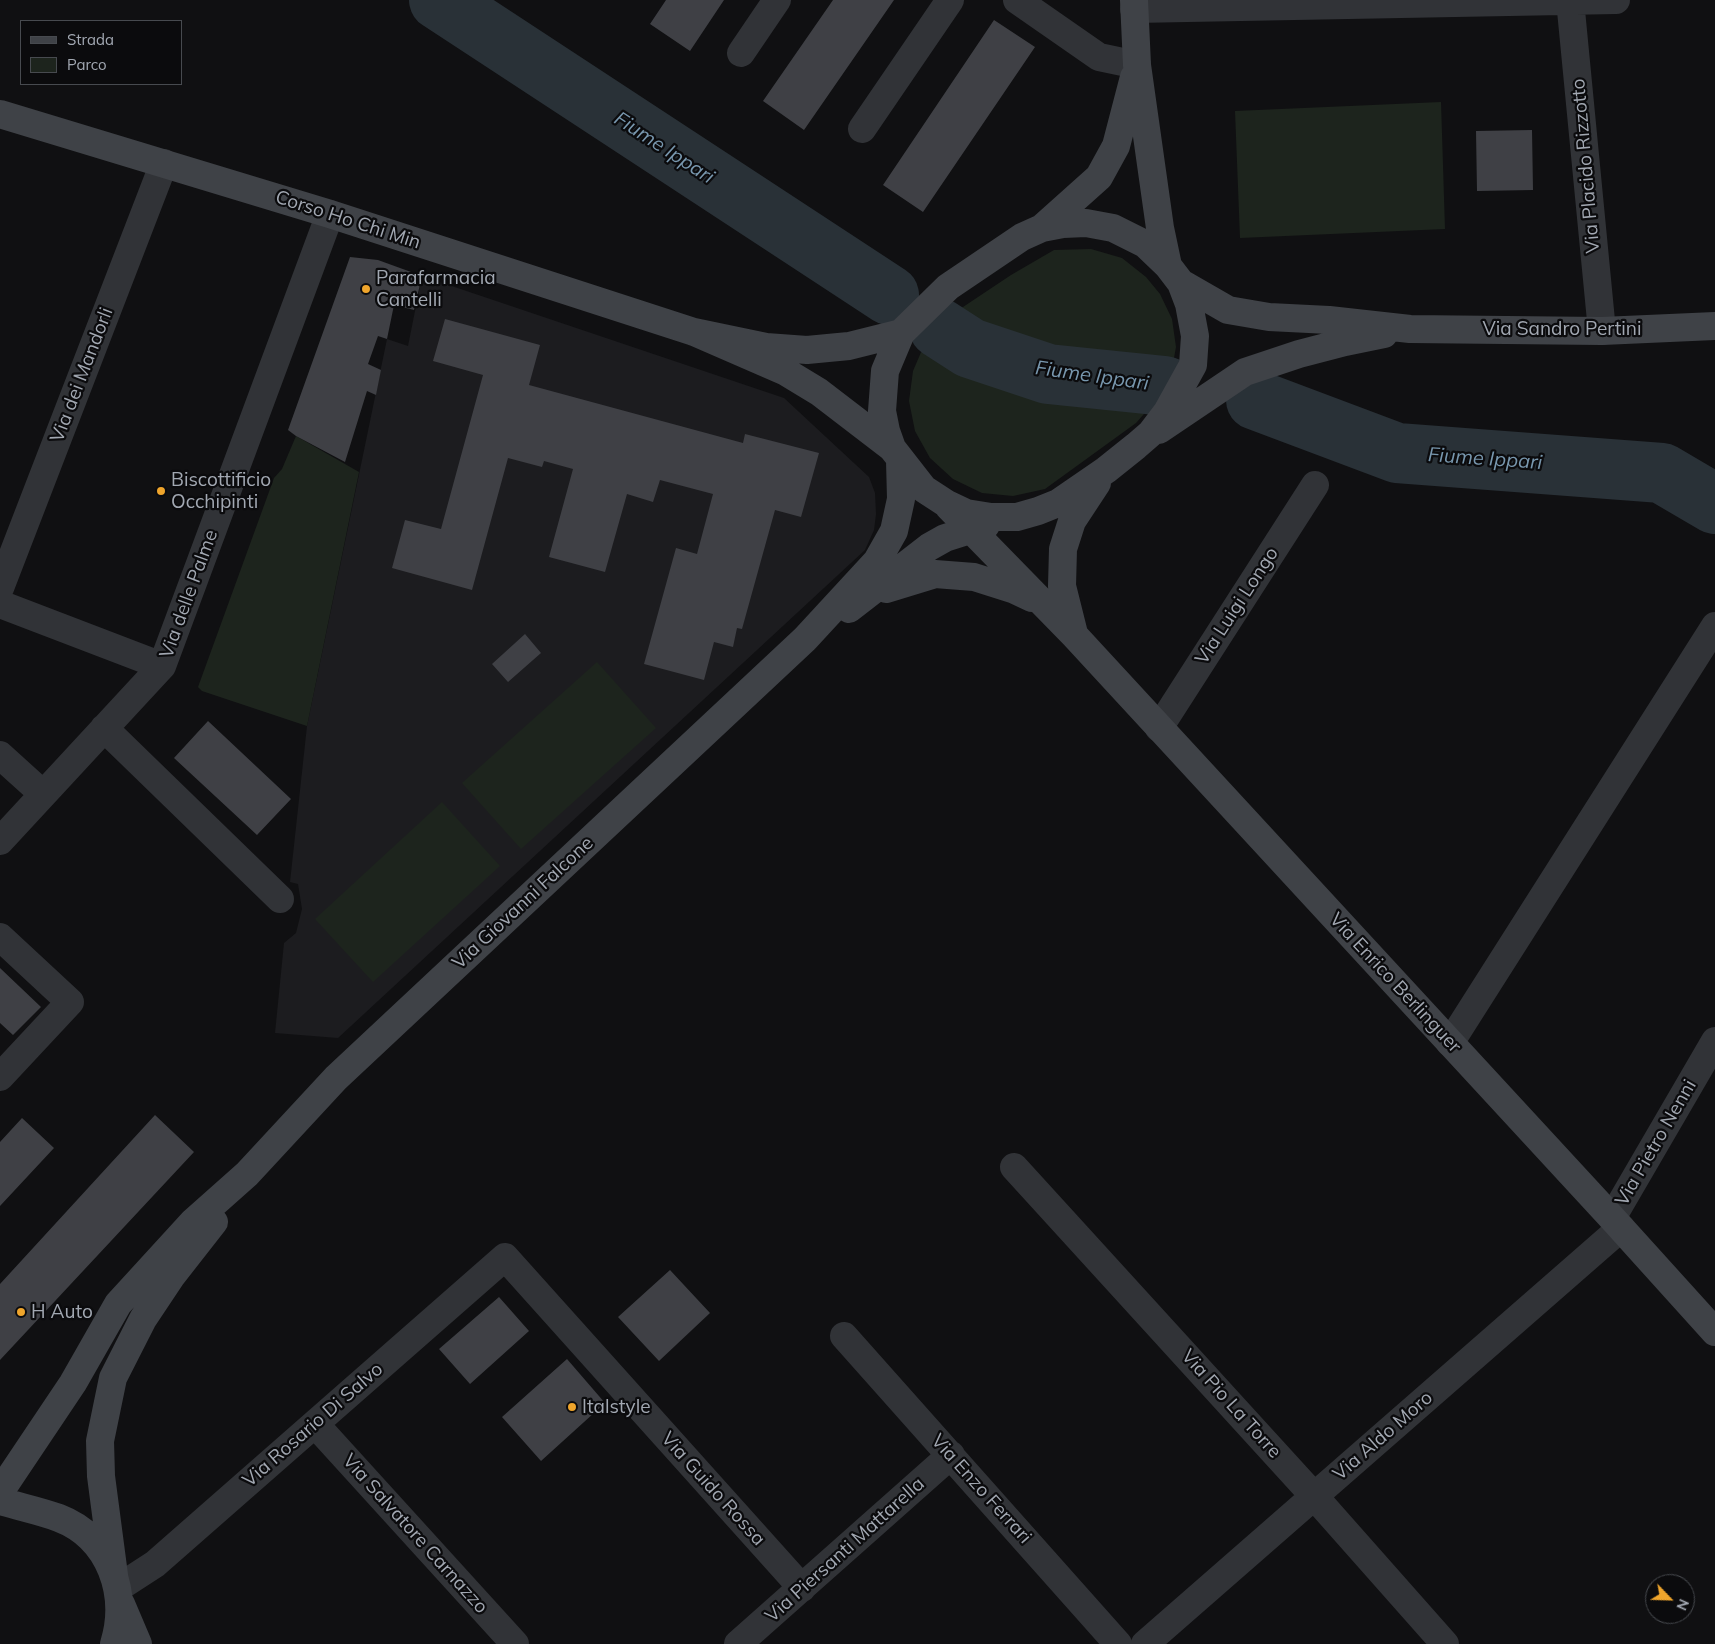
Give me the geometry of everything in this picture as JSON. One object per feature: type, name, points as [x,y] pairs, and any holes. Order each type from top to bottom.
[{"type":"main road","points":[[805,639],[868,596],[929,548],[945,538],[970,529],[1038,511],[1058,503],[1106,470],[1151,433],[1167,412],[1193,365],[1195,336],[1189,304],[1174,274],[1160,228],[1137,65],[1134,4]]},
{"type":"main road","points":[[1042,228],[1098,177],[1116,146],[1137,65]]},
{"type":"main road","name":"Corso Ho Chi Min","points":[[0,114],[330,214],[694,332]]},
{"type":"main road","points":[[805,639],[877,561],[894,531],[901,499],[896,454],[886,431],[882,411],[885,371],[901,332],[948,287],[1022,237],[1042,228],[1063,224],[1086,223],[1113,228],[1145,244],[1174,274],[1228,310],[1269,317],[1329,320],[1410,329]]},
{"type":"main road","name":"Via Sandro Pertini","points":[[1410,329],[1602,331],[1715,326]]},
{"type":"main road","points":[[1136,446],[1245,372],[1299,354],[1345,342],[1410,329]]},
{"type":"main road","points":[[694,332],[766,347],[807,350],[849,346],[901,332]]},
{"type":"main road","points":[[694,332],[786,372],[818,392],[896,454],[924,490],[946,504],[966,513],[992,517],[1017,516]]},
{"type":"main road","points":[[1075,636],[1062,586],[1063,549],[1072,521],[1106,470]]},
{"type":"main road","name":"Via Enrico Berlinguer","points":[[946,504],[1075,636],[1617,1223],[1712,1321]]},
{"type":"main road","points":[[868,596],[898,584],[935,574],[974,577],[1015,590],[1044,604]]},
{"type":"main road","name":"Via Giovanni Falcone","points":[[247,1174],[336,1078],[805,639]]},
{"type":"main road","points":[[0,1492],[73,1383],[118,1304],[193,1222],[247,1174]]},
{"type":"main road","points":[[114,1644],[119,1627],[117,1588],[101,1476],[100,1442],[113,1378],[143,1319],[170,1277],[205,1236],[247,1174]]},
{"type":"main road","points":[[0,1501],[60,1519],[83,1532],[102,1552],[138,1644]]},
{"type":"main road","points":[[0,1514],[8,1511],[35,1512]]},
{"type":"street","points":[[741,53],[777,0]]},
{"type":"street","points":[[862,129],[950,0]]},
{"type":"street","points":[[1017,0],[1099,57],[1137,65]]},
{"type":"street","points":[[1134,4],[1616,0]]},
{"type":"street","name":"Via Placido Rizzotto","points":[[1570,1],[1602,331]]},
{"type":"street","name":"Via dei Mandorli","points":[[0,588],[164,163]]},
{"type":"street","name":"Via delle Palme","points":[[0,840],[162,666],[330,214]]},
{"type":"street","name":"Via Luigi Longo","points":[[1159,728],[1315,486]]},
{"type":"street","points":[[0,604],[162,666]]},
{"type":"street","points":[[1450,1043],[1715,626]]},
{"type":"street","points":[[104,728],[280,899]]},
{"type":"street","points":[[0,755],[43,794]]},
{"type":"street","points":[[0,937],[70,1002],[0,1077]]},
{"type":"street","name":"Via Pietro Nenni","points":[[1617,1223],[1715,1041]]},
{"type":"street","name":"Via Pio La Torre","points":[[1014,1167],[1314,1496],[1445,1644]]},
{"type":"street","name":"Via Aldo Moro","points":[[1145,1644],[1314,1496],[1617,1223]]},
{"type":"street","name":"Via Rosario Di Salvo","points":[[117,1588],[155,1564],[504,1257]]},
{"type":"street","name":"Via Guido Rossa","points":[[504,1257],[802,1588]]},
{"type":"street","name":"Via Enzo Ferrari","points":[[844,1336],[1118,1644]]},
{"type":"street","name":"Via Salvatore Carnazzo","points":[[315,1424],[515,1644]]},
{"type":"street","name":"Via Piersanti Mattarella","points":[[738,1644],[951,1455]]},
{"type":"shaded area","points":[[422,276],[784,398],[869,477],[875,493],[876,514],[874,530],[865,550],[338,1038],[275,1033],[284,943],[296,933],[302,909],[298,884],[290,882],[307,726],[387,339],[408,346]]},
{"type":"green space","points":[[1441,102],[1445,229],[1240,238],[1235,111]]},
{"type":"green space","points":[[1091,249],[1122,258],[1146,277],[1160,294],[1172,319],[1176,347],[1171,374],[1158,398],[1136,423],[1045,489],[1013,496],[982,493],[953,479],[930,458],[915,431],[909,401],[913,371],[925,343],[945,319],[1011,275],[1054,250]]},
{"type":"green space","points":[[296,436],[359,472],[307,726],[202,691],[198,687],[274,478],[282,469]]},
{"type":"green space","points":[[597,662],[656,728],[521,849],[462,783]]},
{"type":"green space","points":[[442,802],[500,866],[373,982],[315,919]]},
{"type":"building","points":[[666,0],[724,0],[690,51],[650,24]]},
{"type":"building","points":[[833,0],[894,0],[804,130],[763,101]]},
{"type":"building","points":[[994,20],[1035,47],[923,212],[883,185]]},
{"type":"building","points":[[1532,130],[1533,190],[1477,191],[1476,131]]},
{"type":"building","points":[[350,257],[378,260],[422,276],[414,310],[394,305],[387,339],[378,336],[368,364],[381,370],[376,395],[367,391],[345,462],[288,430]]},
{"type":"building","points":[[445,319],[540,345],[529,385],[743,443],[745,434],[819,453],[801,517],[775,510],[742,629],[737,628],[733,647],[714,642],[704,680],[644,664],[676,548],[697,554],[713,494],[660,480],[653,502],[627,494],[605,572],[549,557],[573,469],[544,461],[542,467],[508,458],[472,590],[392,568],[405,520],[441,529],[483,375],[433,361]]},
{"type":"building","points":[[525,634],[541,653],[508,682],[492,664]]},
{"type":"building","points":[[208,721],[291,799],[257,835],[174,758]]},
{"type":"building","points":[[0,968],[41,1007],[13,1035],[0,1023]]},
{"type":"building","points":[[155,1115],[194,1152],[0,1360],[0,1284]]},
{"type":"building","points":[[22,1118],[54,1148],[0,1206],[0,1142]]},
{"type":"building","points":[[670,1270],[710,1313],[659,1361],[618,1317]]},
{"type":"building","points":[[499,1297],[529,1331],[470,1384],[439,1349]]},
{"type":"building","points":[[567,1359],[605,1403],[541,1461],[502,1417]]},
{"type":"waterway","name":"Fiume Ippari","points":[[439,0],[889,295]]},
{"type":"waterway","name":"Fiume Ippari","points":[[939,328],[970,348],[1048,374],[1165,386]]},
{"type":"waterway","name":"Fiume Ippari","points":[[1256,400],[1397,453],[1662,473],[1715,504]]},
{"type":"place","name":"Parafarmacia Cantelli","points":[[366,289]]},
{"type":"place","name":"Biscottificio Occhipinti","points":[[161,491]]},
{"type":"place","name":"H Auto","points":[[21,1312]]},
{"type":"place","name":"Italstyle","points":[[572,1407]]}]
